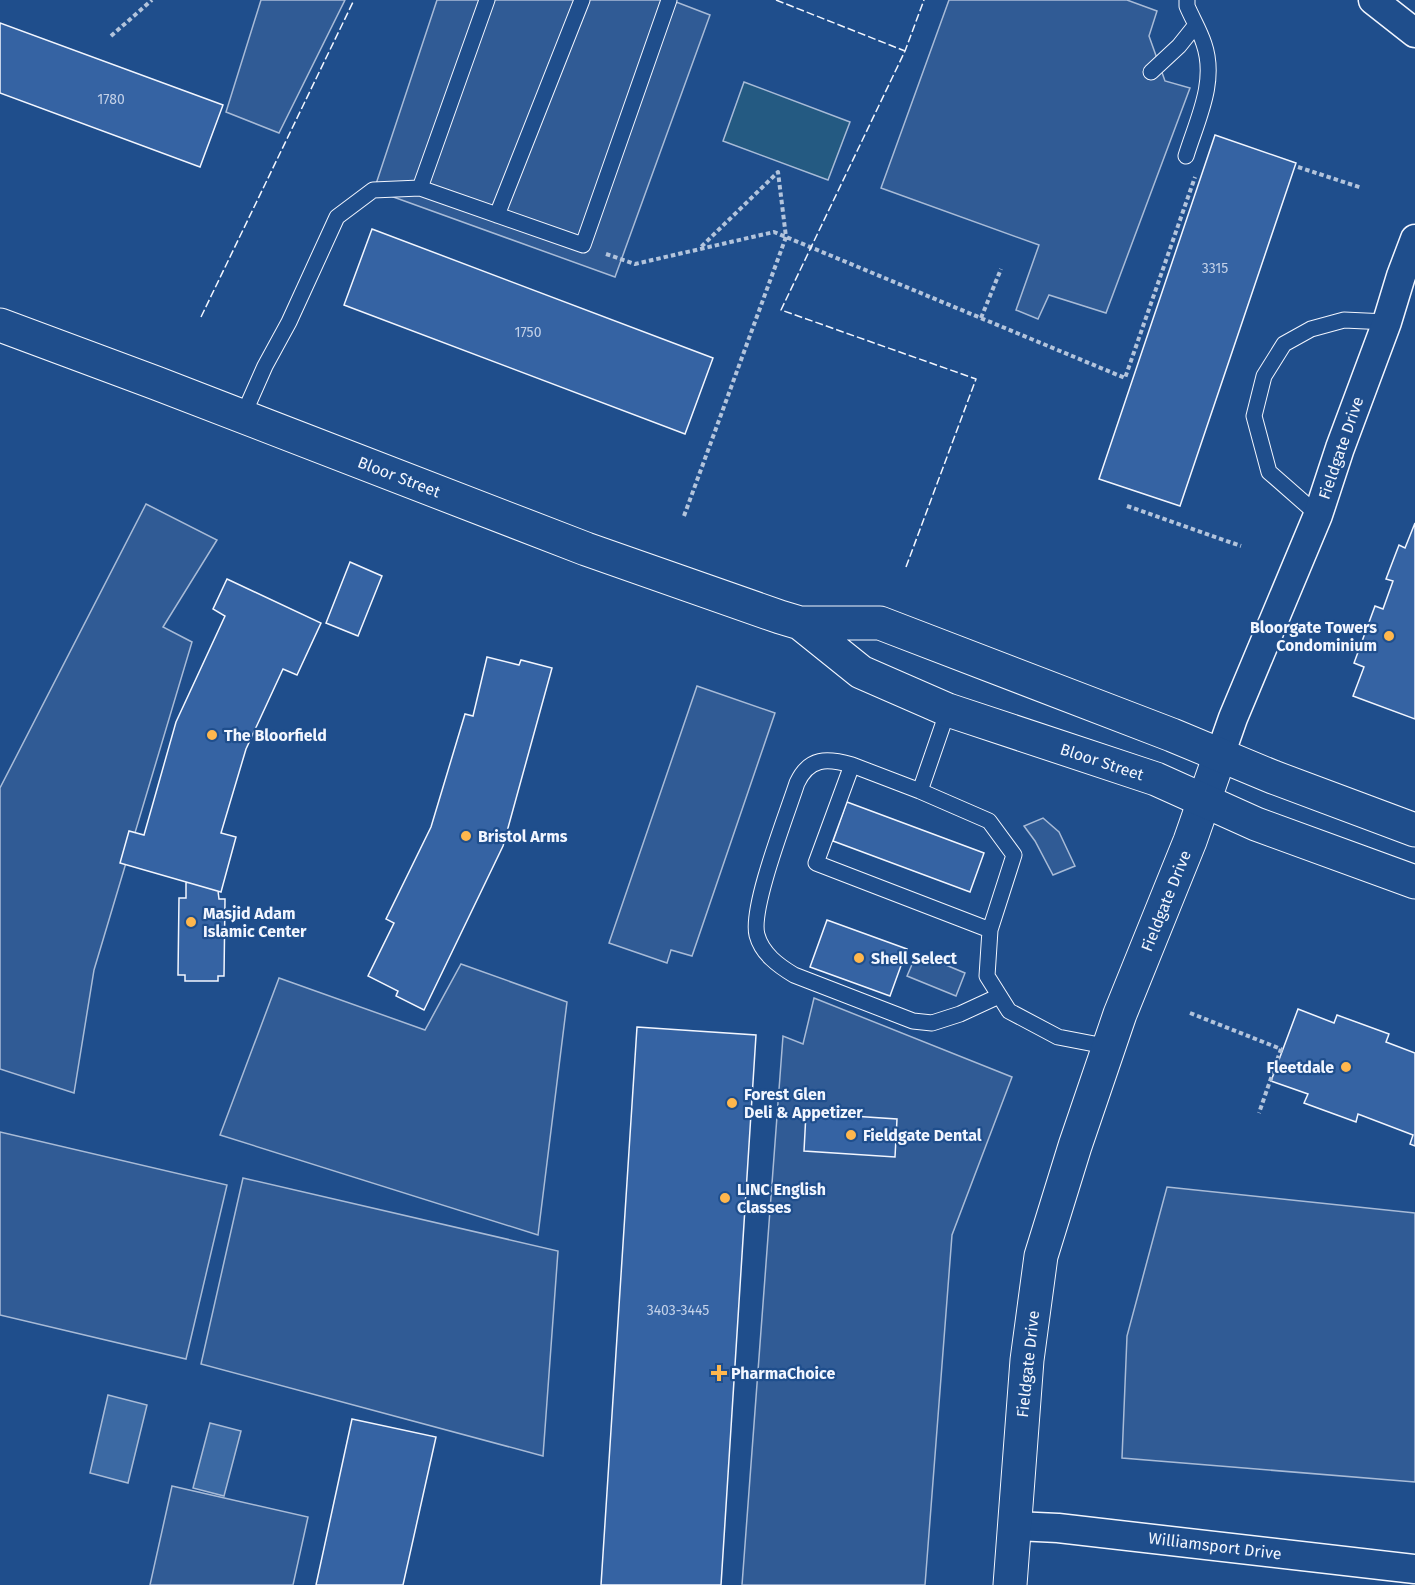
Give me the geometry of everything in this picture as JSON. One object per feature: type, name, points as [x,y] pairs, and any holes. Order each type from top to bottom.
[{"type":"main road","name":"Bloor Street","points":[[0,325],[586,549],[800,623],[880,623],[1273,777],[1415,830]]},
{"type":"main road","name":"Bloor Street","points":[[800,623],[861,672],[948,710],[1156,779],[1256,824],[1415,882]]},
{"type":"main road","name":"Fieldgate Drive","points":[[1010,1585],[1027,1360],[1041,1256],[1075,1146],[1120,1014],[1206,801],[1220,755]]},
{"type":"street","points":[[1373,0],[1415,33]]},
{"type":"street","name":"Fieldgate Drive","points":[[1220,755],[1237,708],[1318,515],[1415,239]]},
{"type":"street","name":"Williamsport Drive","points":[[1014,1526],[1058,1528],[1415,1569]]},
{"type":"lane","points":[[420,188],[487,0]]},
{"type":"lane","points":[[497,216],[582,0]]},
{"type":"lane","points":[[242,418],[337,217],[374,190],[420,188],[583,245],[669,0]]},
{"type":"lane","points":[[1186,156],[1209,82],[1204,42],[1195,26],[1187,0]]},
{"type":"lane","points":[[1151,72],[1195,26]]},
{"type":"lane","points":[[1318,515],[1269,472],[1254,416],[1264,376],[1284,344],[1311,329],[1344,320],[1387,322]]},
{"type":"lane","points":[[920,791],[948,710]]},
{"type":"lane","points":[[999,996],[960,1014],[932,1023],[913,1021],[794,975],[780,967],[765,951],[757,934],[759,908],[768,870],[802,773],[820,762],[832,760],[852,765],[989,821],[1014,855],[990,930],[987,976],[1009,1011],[1058,1037],[1110,1047]]},
{"type":"lane","points":[[852,765],[816,863],[990,930]]},
{"type":"path","points":[[111,36],[152,0]]},
{"type":"path","points":[[583,245],[635,264],[774,232],[1125,378],[1198,166]]},
{"type":"path","points":[[1298,167],[1362,188]]},
{"type":"path","points":[[684,516],[786,237],[778,172],[700,248]]},
{"type":"path","points":[[981,318],[1001,269]]},
{"type":"path","points":[[1128,506],[1241,546]]},
{"type":"path","points":[[1190,1013],[1281,1049],[1259,1113]]},
{"type":"shaded area","points":[[261,0],[345,0],[279,133],[226,112]]},
{"type":"shaded area","points":[[437,0],[671,0],[710,15],[615,277],[374,190]]},
{"type":"shaded area","points":[[949,0],[1127,0],[1157,11],[1149,36],[1165,81],[1190,88],[1106,313],[1049,295],[1038,319],[1016,310],[1039,245],[881,188]]},
{"type":"shaded area","points":[[744,82],[850,122],[828,180],[723,141]]},
{"type":"shaded area","points":[[146,504],[217,540],[163,627],[192,642],[94,970],[74,1093],[0,1069],[0,788]]},
{"type":"shaded area","points":[[697,686],[775,713],[692,956],[671,950],[667,963],[609,943]]},
{"type":"shaded area","points":[[1043,818],[1059,832],[1075,866],[1053,875],[1035,841],[1024,826]]},
{"type":"shaded area","points":[[917,953],[965,973],[956,996],[907,976]]},
{"type":"shaded area","points":[[461,964],[567,1002],[538,1235],[220,1135],[279,978],[425,1030]]},
{"type":"shaded area","points":[[814,998],[1012,1077],[952,1235],[925,1585],[742,1585],[783,1036],[803,1044]]},
{"type":"shaded area","points":[[0,1132],[227,1185],[186,1359],[0,1315]]},
{"type":"shaded area","points":[[243,1178],[558,1251],[543,1456],[201,1364]]},
{"type":"shaded area","points":[[1167,1187],[1415,1213],[1415,1482],[1122,1458],[1127,1336]]},
{"type":"shaded area","points":[[108,1395],[147,1405],[128,1483],[90,1473]]},
{"type":"shaded area","points":[[210,1423],[241,1431],[224,1496],[193,1488]]},
{"type":"shaded area","points":[[172,1486],[308,1517],[293,1585],[150,1585]]},
{"type":"building","points":[[0,23],[223,105],[200,167],[0,93]]},
{"type":"building","points":[[1215,135],[1296,163],[1180,506],[1099,479]]},
{"type":"building","points":[[372,229],[713,358],[685,434],[344,305]]},
{"type":"building","name":"Bloorgate Towers Condominium","points":[[1415,523],[1415,719],[1353,696],[1364,667],[1354,663],[1375,606],[1383,609],[1393,581],[1386,579],[1399,545],[1405,548]]},
{"type":"building","points":[[350,562],[382,576],[358,636],[326,623]]},
{"type":"building","name":"The Bloorfield","points":[[227,579],[321,623],[297,675],[283,669],[246,749],[221,833],[236,837],[221,892],[120,863],[129,831],[144,835],[176,722],[225,616],[213,609]]},
{"type":"building","name":"Bristol Arms","points":[[487,657],[519,665],[521,660],[552,668],[503,846],[424,1010],[396,996],[398,991],[368,976],[394,923],[386,919],[431,827],[465,714],[473,716]]},
{"type":"building","points":[[847,802],[984,853],[970,892],[833,841]]},
{"type":"building","points":[[186,882],[218,891],[219,899],[225,899],[224,976],[218,976],[218,981],[185,981],[185,975],[178,975],[179,898],[186,898]]},
{"type":"building","name":"Shell Select","points":[[827,920],[907,949],[890,996],[810,967]]},
{"type":"building","name":"Fleetdale","points":[[1298,1009],[1334,1023],[1337,1015],[1389,1034],[1386,1042],[1415,1053],[1415,1146],[1410,1144],[1413,1135],[1358,1114],[1356,1122],[1304,1103],[1308,1094],[1271,1081]]},
{"type":"building","points":[[637,1027],[756,1035],[721,1585],[601,1585]]},
{"type":"building","name":"Fieldgate Dental","points":[[806,1113],[897,1119],[895,1157],[804,1151]]},
{"type":"building","points":[[352,1419],[436,1437],[403,1585],[316,1585]]},
{"type":"fence","points":[[201,317],[354,0]]},
{"type":"fence","points":[[776,0],[905,51]]},
{"type":"fence","points":[[906,567],[976,379],[781,310],[905,51],[924,0]]},
{"type":"place","name":"Bloorgate Towers Condominium","points":[[1389,636]]},
{"type":"place","name":"The Bloorfield","points":[[212,735]]},
{"type":"place","name":"Bristol Arms","points":[[466,836]]},
{"type":"place","name":"Masjid Adam Islamic Center","points":[[191,922]]},
{"type":"place","name":"Shell Select","points":[[859,958]]},
{"type":"place","name":"Fleetdale","points":[[1346,1067]]},
{"type":"place","name":"Forest Glen Deli & Appetizer","points":[[732,1103]]},
{"type":"place","name":"Fieldgate Dental","points":[[851,1135]]},
{"type":"place","name":"LINC English Classes","points":[[725,1198]]},
{"type":"place","name":"PharmaChoice","points":[[719,1373]]}]
